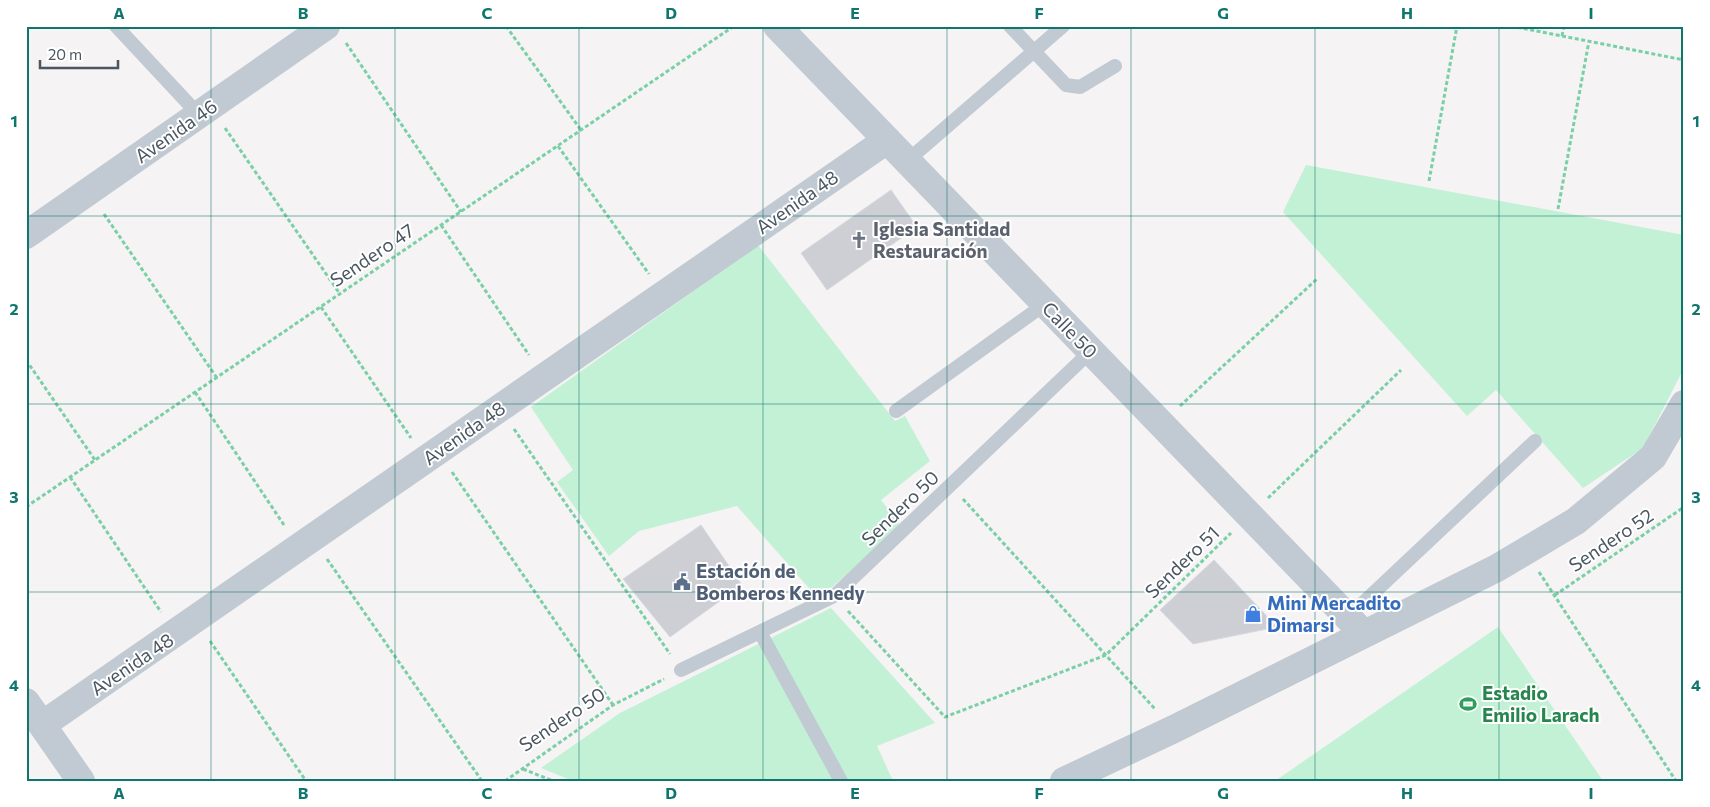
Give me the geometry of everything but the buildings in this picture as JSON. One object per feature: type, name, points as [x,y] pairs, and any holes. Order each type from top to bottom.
[{"type":"street","name":"Calle 50","points":[[777,26],[1356,625]]},
{"type":"street","name":"Avenida 46","points":[[26,235],[205,111],[336,34]]},
{"type":"street","name":"Avenida 48","points":[[42,725],[887,140]]},
{"type":"street","points":[[1064,781],[1174,729],[1356,625],[1497,568],[1576,521],[1653,457],[1684,404]]},
{"type":"street","points":[[26,702],[81,781]]},
{"type":"lane","points":[[116,26],[205,111]]},
{"type":"lane","points":[[1010,26],[1033,53],[1066,85],[1080,87],[1115,66]]},
{"type":"lane","points":[[907,161],[1063,26]]},
{"type":"lane","points":[[896,411],[1045,304]]},
{"type":"lane","name":"Sendero 50","points":[[681,670],[834,596],[1091,351]]},
{"type":"lane","points":[[1356,625],[1535,441]]},
{"type":"lane","points":[[760,632],[841,781]]},
{"type":"path","points":[[506,26],[581,130]]},
{"type":"path","name":"Sendero 47","points":[[26,507],[734,26]]},
{"type":"path","points":[[1429,181],[1457,26]]},
{"type":"path","points":[[1511,26],[1684,60]]},
{"type":"path","points":[[1562,36],[1564,26]]},
{"type":"path","points":[[336,34],[461,212]]},
{"type":"path","points":[[1558,209],[1589,41]]},
{"type":"path","points":[[205,111],[340,294]]},
{"type":"path","points":[[558,146],[664,295]]},
{"type":"path","points":[[89,192],[218,378]]},
{"type":"path","points":[[441,225],[544,377]]},
{"type":"path","points":[[1161,424],[1318,278]]},
{"type":"path","points":[[321,307],[432,455],[613,705]]},
{"type":"path","points":[[26,360],[95,460]]},
{"type":"path","name":"Sendero 51","points":[[834,596],[945,717],[1106,655],[1401,370]]},
{"type":"path","points":[[195,392],[482,781]]},
{"type":"path","points":[[500,408],[681,670]]},
{"type":"path","points":[[70,477],[306,781]]},
{"type":"path","points":[[950,486],[1174,729]]},
{"type":"path","name":"Sendero 52","points":[[1555,595],[1684,507]]},
{"type":"path","points":[[1526,551],[1676,781]]},
{"type":"path","name":"Sendero 50","points":[[505,781],[613,705],[681,670]]},
{"type":"path","points":[[523,768],[553,781]]},
{"type":"green space","points":[[1306,165],[1684,235],[1684,368],[1643,448],[1583,488],[1496,390],[1467,416],[1283,212]]},
{"type":"green space","points":[[758,245],[895,421],[905,416],[930,461],[881,500],[901,526],[832,587],[814,594],[737,506],[639,531],[609,556],[557,482],[573,470],[531,407]]},
{"type":"green space","points":[[831,608],[935,723],[877,746],[893,781],[573,781],[541,768],[620,713]]},
{"type":"green space","name":"Estadio Emilio Larach","points":[[1498,627],[1603,781],[1275,781]]},
{"type":"place","name":"Iglesia Santidad Restauración","points":[[859,240]]},
{"type":"place","name":"Estación de Bomberos Kennedy","points":[[682,582]]},
{"type":"place","name":"Mini Mercadito Dimarsi","points":[[1253,614]]},
{"type":"place","name":"Estadio Emilio Larach","points":[[1468,704]]}]
